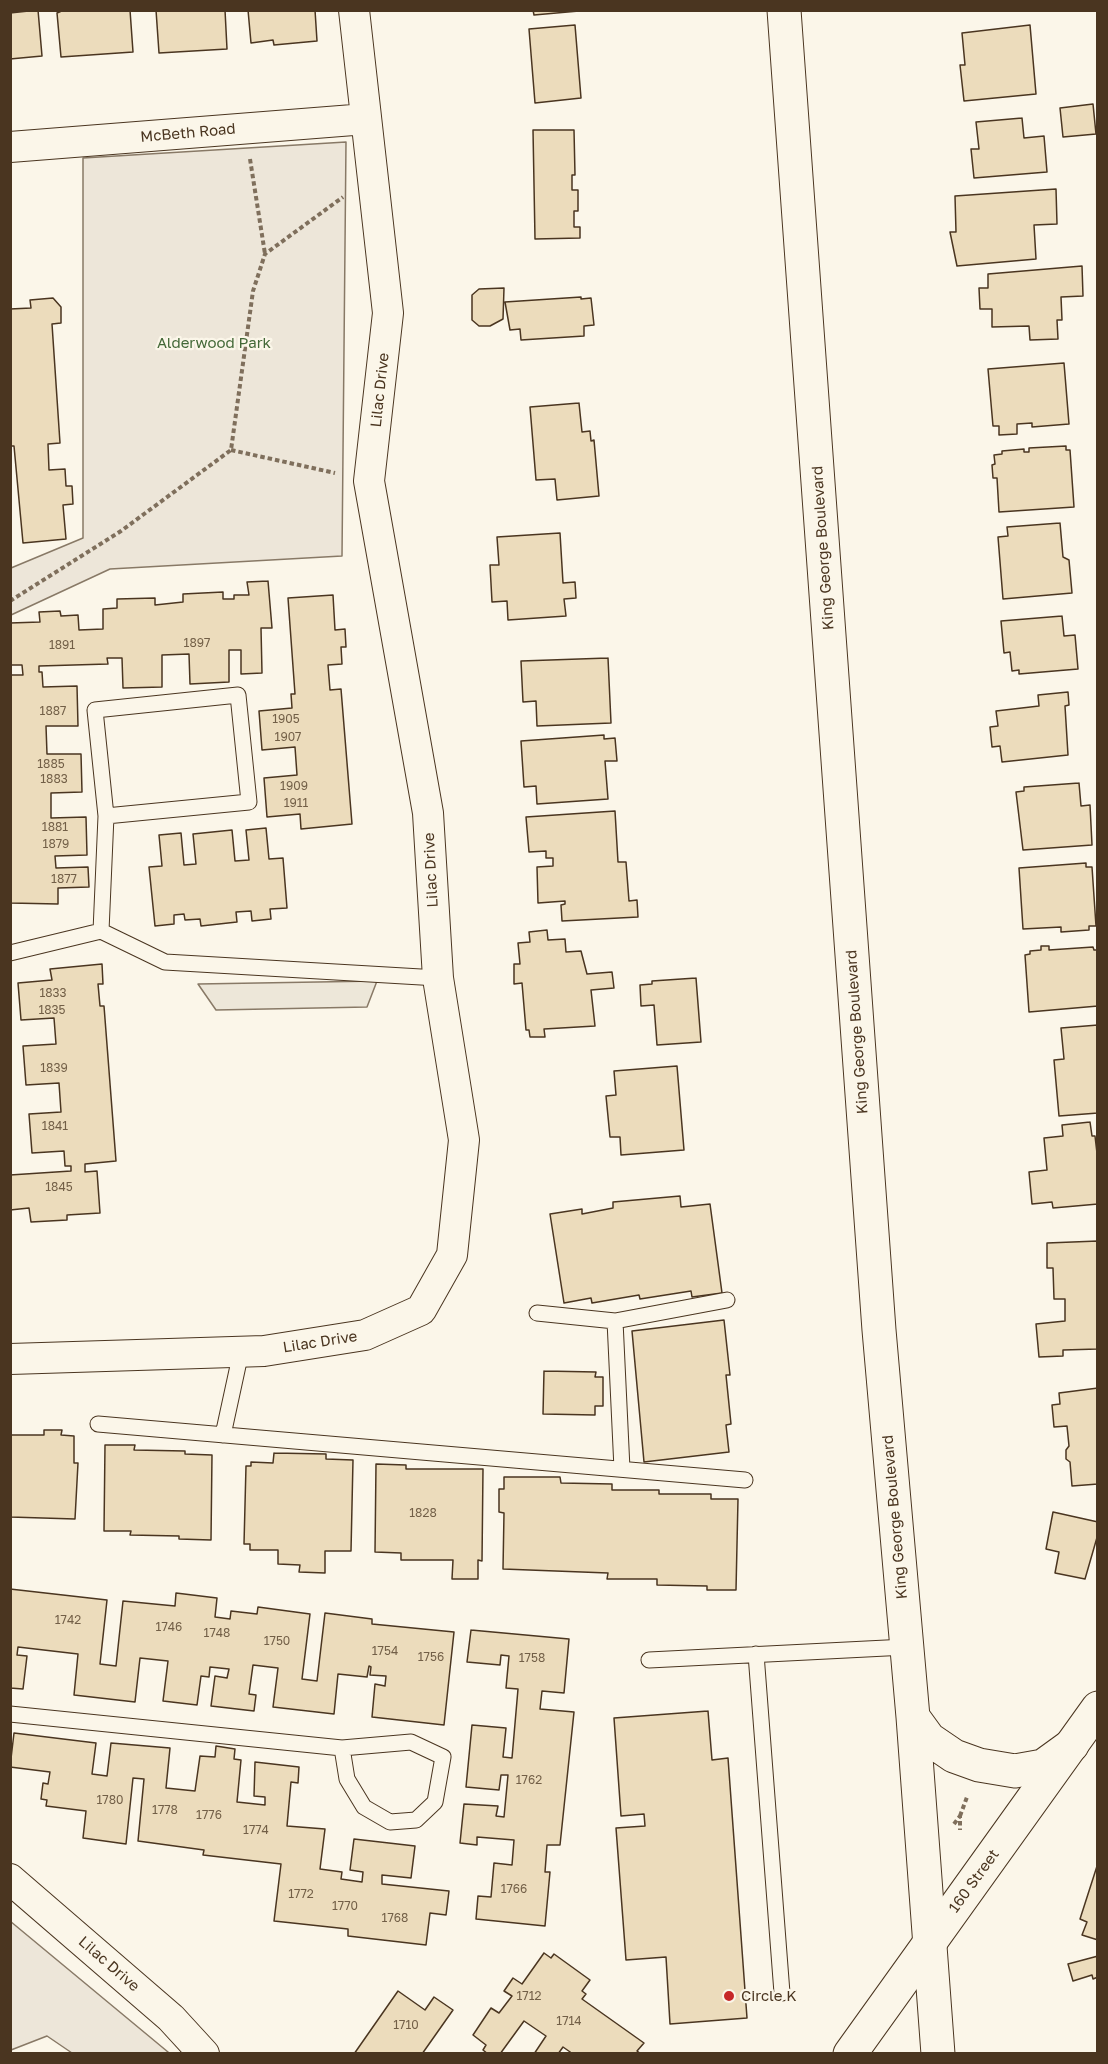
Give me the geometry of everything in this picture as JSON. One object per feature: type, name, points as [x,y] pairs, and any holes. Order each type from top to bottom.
[{"type":"main road","name":"King George Boulevard","points":[[784,10],[879,1330],[913,1717],[938,2054]]},
{"type":"main road","name":"160 Street","points":[[850,2054],[1098,1708]]},
{"type":"main road","points":[[913,1717],[929,1739],[954,1756],[980,1765],[1015,1771],[1043,1766],[1072,1745]]},
{"type":"street","name":"Lilac Drive","points":[[10,1359],[241,1352],[365,1335],[421,1310],[452,1256],[464,1140],[438,978],[428,813],[369,481],[388,314],[354,10]]},
{"type":"street","name":"McBeth Road","points":[[10,147],[366,119]]},
{"type":"street","name":"Lilac Drive","points":[[10,1879],[171,2018],[204,2054]]},
{"type":"lane","points":[[101,931],[106,816],[95,710],[238,695],[249,802],[106,816]]},
{"type":"lane","points":[[10,953],[101,931],[165,963],[438,978]]},
{"type":"lane","points":[[537,1313],[615,1321],[727,1300]]},
{"type":"lane","points":[[615,1321],[622,1469]]},
{"type":"lane","points":[[223,1435],[241,1352]]},
{"type":"lane","points":[[98,1424],[745,1479]]},
{"type":"lane","points":[[649,1660],[906,1647]]},
{"type":"lane","points":[[756,1654],[782,1993]]},
{"type":"lane","points":[[10,1714],[342,1748],[411,1742],[443,1757],[435,1802],[416,1820],[390,1822],[364,1807],[346,1779],[342,1748]]},
{"type":"path","points":[[10,601],[121,531],[231,450],[253,291],[266,254],[250,158]]},
{"type":"path","points":[[266,254],[343,197]]},
{"type":"path","points":[[231,450],[336,473]]},
{"type":"path","points":[[952,1827],[960,1816],[960,1830]]},
{"type":"green space","name":"Alderwood Park","points":[[346,142],[342,556],[110,569],[11,615],[11,568],[83,538],[83,158]]},
{"type":"green space","points":[[10,1921],[169,2053],[72,2053],[47,2036],[11,2050]]},
{"type":"shaded area","points":[[377,981],[367,1007],[216,1010],[198,984]]},
{"type":"building","points":[[38,10],[42,56],[10,59],[10,13]]},
{"type":"building","points":[[64,10],[130,10],[133,52],[61,57],[57,13]]},
{"type":"building","points":[[156,10],[225,10],[227,49],[159,53]]},
{"type":"building","points":[[248,10],[315,10],[317,41],[274,45],[273,40],[251,43]]},
{"type":"building","points":[[533,10],[579,10],[579,11],[534,15]]},
{"type":"building","points":[[575,25],[581,98],[535,103],[529,29]]},
{"type":"building","points":[[1030,25],[1036,94],[964,101],[960,65],[965,65],[962,33]]},
{"type":"building","points":[[1093,104],[1096,134],[1063,137],[1060,108]]},
{"type":"building","points":[[1022,118],[1024,138],[1044,136],[1047,172],[974,178],[971,149],[979,149],[976,122]]},
{"type":"building","points":[[533,130],[574,130],[575,175],[572,175],[572,190],[578,190],[578,211],[574,211],[574,227],[580,227],[580,238],[535,239]]},
{"type":"building","points":[[1056,189],[1057,224],[1034,225],[1036,259],[957,266],[950,232],[956,232],[955,196]]},
{"type":"building","points":[[1082,266],[1083,296],[1061,297],[1062,320],[1057,320],[1058,339],[1030,340],[1029,326],[992,327],[992,309],[980,309],[979,288],[988,288],[988,274]]},
{"type":"building","points":[[504,288],[503,319],[490,326],[479,326],[472,320],[472,295],[479,289]]},
{"type":"building","points":[[581,297],[581,299],[591,298],[594,325],[584,326],[584,336],[521,340],[520,329],[510,330],[505,302]]},
{"type":"building","points":[[53,298],[61,307],[61,323],[52,324],[60,443],[48,444],[49,470],[65,469],[66,486],[72,486],[73,504],[63,505],[66,539],[23,543],[14,446],[10,446],[10,309],[31,308],[30,300]]},
{"type":"building","points":[[1064,363],[1069,424],[1032,427],[1032,423],[1017,424],[1017,434],[999,435],[999,426],[993,426],[988,369]]},
{"type":"building","points":[[579,403],[582,432],[590,431],[591,441],[594,440],[599,496],[557,500],[555,479],[536,480],[530,407]]},
{"type":"building","points":[[1066,446],[1066,450],[1070,450],[1074,507],[999,512],[997,478],[993,478],[994,455],[1002,454],[1002,451],[1024,449],[1024,452],[1029,452],[1029,448]]},
{"type":"building","points":[[1060,523],[1063,557],[1069,560],[1072,593],[1003,599],[998,537],[1008,536],[1007,527]]},
{"type":"building","points":[[560,533],[563,583],[575,582],[576,598],[564,599],[566,616],[508,620],[507,601],[492,602],[490,565],[499,565],[497,537]]},
{"type":"building","points":[[268,581],[272,628],[261,628],[262,673],[241,674],[241,650],[229,650],[229,682],[190,684],[189,654],[162,655],[162,687],[123,688],[122,658],[107,658],[108,664],[39,666],[39,672],[42,672],[43,687],[77,686],[78,726],[46,726],[47,754],[81,754],[82,792],[51,793],[51,818],[86,817],[87,855],[55,856],[56,868],[88,867],[89,887],[58,888],[58,904],[10,903],[10,675],[23,675],[22,665],[10,665],[10,623],[40,622],[39,612],[60,611],[61,616],[78,615],[79,630],[103,629],[103,609],[117,608],[117,599],[155,598],[155,605],[183,602],[183,594],[223,592],[223,599],[234,599],[234,595],[249,595],[247,582]]},
{"type":"building","points":[[333,595],[335,630],[345,629],[346,647],[341,647],[342,664],[328,665],[330,690],[341,689],[352,824],[301,829],[300,814],[267,817],[264,778],[297,775],[295,747],[262,750],[259,711],[292,708],[291,694],[295,694],[288,598]]},
{"type":"building","points":[[1062,616],[1064,636],[1075,635],[1078,669],[1019,674],[1019,670],[1012,671],[1010,652],[1004,653],[1001,621]]},
{"type":"building","points":[[608,658],[611,723],[537,726],[536,701],[523,702],[521,661]]},
{"type":"building","points":[[1068,692],[1069,705],[1065,706],[1068,755],[1002,762],[1000,746],[992,747],[990,727],[998,726],[996,711],[1039,706],[1038,695]]},
{"type":"building","points":[[604,735],[604,739],[615,738],[617,761],[605,761],[608,799],[537,804],[536,786],[524,787],[521,741]]},
{"type":"building","points":[[1079,783],[1081,806],[1090,805],[1092,845],[1023,850],[1016,792],[1024,791],[1024,787]]},
{"type":"building","points":[[615,811],[618,862],[626,862],[629,901],[637,900],[638,917],[562,921],[561,905],[565,904],[565,901],[538,903],[537,867],[553,866],[553,858],[546,858],[546,851],[529,852],[526,817]]},
{"type":"building","points":[[266,828],[269,859],[283,858],[287,908],[270,909],[271,919],[252,921],[251,911],[236,912],[237,922],[201,926],[200,919],[185,920],[184,914],[174,915],[174,924],[155,926],[149,867],[162,866],[159,835],[181,833],[184,865],[196,864],[193,834],[232,830],[235,861],[249,860],[246,830]]},
{"type":"building","points":[[1086,863],[1086,867],[1092,867],[1096,926],[1089,926],[1089,930],[1061,932],[1061,927],[1023,929],[1019,868]]},
{"type":"building","points":[[547,930],[548,940],[565,939],[566,952],[581,951],[587,974],[612,972],[614,988],[591,990],[595,1026],[544,1029],[545,1037],[530,1037],[529,1030],[526,1030],[522,983],[514,984],[514,964],[520,964],[518,943],[530,942],[529,932]]},
{"type":"building","points":[[1041,946],[1049,946],[1049,950],[1093,947],[1094,950],[1098,950],[1098,1006],[1029,1012],[1025,955],[1030,954],[1030,951],[1041,950]]},
{"type":"building","points":[[102,964],[103,984],[98,984],[100,1006],[104,1006],[116,1161],[85,1164],[85,1172],[97,1171],[100,1213],[67,1215],[67,1220],[31,1222],[29,1208],[10,1210],[10,1175],[71,1171],[71,1166],[65,1166],[64,1151],[32,1153],[29,1114],[61,1112],[59,1083],[26,1085],[23,1046],[56,1044],[54,1018],[21,1020],[18,983],[52,980],[50,969]]},
{"type":"building","points":[[696,978],[701,1042],[657,1045],[654,1005],[641,1006],[640,985],[652,984],[652,981]]},
{"type":"building","points":[[1098,1025],[1098,1113],[1059,1116],[1054,1060],[1064,1059],[1061,1028]]},
{"type":"building","points":[[677,1066],[684,1150],[621,1155],[620,1137],[610,1137],[606,1096],[616,1095],[614,1071]]},
{"type":"building","points":[[1090,1122],[1092,1136],[1095,1136],[1098,1162],[1098,1204],[1053,1208],[1052,1202],[1032,1204],[1029,1172],[1047,1170],[1044,1138],[1063,1136],[1062,1125]]},
{"type":"building","points":[[680,1196],[681,1207],[710,1204],[722,1293],[692,1297],[691,1291],[640,1299],[639,1295],[592,1303],[591,1298],[564,1303],[550,1214],[582,1209],[582,1214],[613,1208],[613,1202]]},
{"type":"building","points":[[1098,1241],[1098,1349],[1063,1350],[1063,1356],[1039,1357],[1036,1324],[1065,1321],[1065,1299],[1054,1299],[1053,1268],[1047,1268],[1047,1243]]},
{"type":"building","points":[[724,1320],[730,1375],[726,1375],[731,1424],[726,1425],[729,1452],[644,1462],[632,1331]]},
{"type":"building","points":[[544,1371],[596,1372],[595,1377],[603,1377],[603,1406],[595,1406],[595,1415],[543,1414]]},
{"type":"building","points":[[1098,1388],[1098,1484],[1072,1486],[1070,1462],[1066,1459],[1066,1450],[1069,1446],[1067,1426],[1054,1427],[1052,1405],[1060,1404],[1059,1393]]},
{"type":"building","points":[[44,1430],[62,1430],[61,1435],[74,1436],[74,1463],[78,1463],[75,1519],[10,1517],[10,1435],[44,1435]]},
{"type":"building","points":[[105,1445],[135,1445],[134,1450],[185,1451],[185,1454],[212,1455],[211,1540],[179,1539],[179,1536],[130,1535],[131,1531],[104,1531]]},
{"type":"building","points":[[274,1453],[326,1454],[326,1459],[353,1460],[351,1551],[325,1551],[325,1573],[299,1572],[300,1565],[278,1564],[278,1550],[250,1550],[250,1544],[244,1544],[246,1466],[251,1466],[251,1462],[273,1463]]},
{"type":"building","points":[[376,1464],[406,1465],[406,1469],[483,1469],[482,1561],[478,1560],[478,1579],[452,1579],[453,1560],[401,1560],[401,1553],[375,1552]]},
{"type":"building","points":[[504,1477],[560,1477],[561,1483],[612,1484],[612,1490],[659,1490],[659,1494],[711,1494],[711,1499],[738,1499],[736,1590],[707,1590],[707,1586],[657,1585],[657,1579],[607,1579],[608,1573],[503,1569],[504,1513],[499,1512],[499,1489],[504,1489]]},
{"type":"building","points":[[1053,1512],[1098,1522],[1098,1534],[1085,1579],[1055,1573],[1059,1552],[1046,1549]]},
{"type":"building","points":[[10,1589],[107,1600],[100,1664],[116,1666],[123,1601],[175,1606],[176,1593],[217,1598],[215,1617],[230,1619],[231,1611],[257,1614],[258,1607],[310,1614],[302,1679],[317,1681],[325,1613],[372,1619],[372,1624],[454,1632],[444,1725],[372,1717],[375,1684],[385,1686],[386,1676],[370,1675],[371,1667],[369,1666],[367,1677],[338,1674],[334,1714],[273,1707],[278,1668],[253,1665],[249,1694],[256,1695],[254,1711],[211,1706],[215,1676],[227,1678],[229,1669],[210,1667],[209,1677],[201,1676],[197,1705],[163,1701],[168,1661],[140,1658],[135,1702],[74,1695],[78,1654],[18,1647],[17,1655],[27,1656],[23,1689],[10,1688]]},
{"type":"building","points":[[471,1630],[569,1639],[564,1693],[542,1691],[540,1709],[574,1712],[560,1845],[547,1845],[545,1872],[550,1872],[545,1926],[476,1919],[478,1896],[491,1897],[494,1863],[512,1865],[514,1840],[477,1837],[477,1845],[460,1843],[464,1804],[498,1806],[496,1816],[504,1817],[508,1775],[501,1775],[499,1790],[466,1787],[472,1725],[506,1728],[503,1757],[512,1758],[518,1689],[506,1688],[509,1656],[501,1655],[500,1665],[467,1662]]},
{"type":"building","points":[[708,1711],[712,1760],[728,1758],[747,2018],[670,2024],[666,1957],[626,1960],[616,1828],[645,1826],[644,1814],[621,1816],[614,1718]]},
{"type":"building","points":[[14,1733],[96,1743],[92,1774],[107,1776],[111,1743],[170,1748],[166,1788],[195,1791],[200,1756],[215,1757],[216,1746],[235,1749],[234,1759],[241,1760],[237,1802],[265,1805],[265,1797],[254,1796],[255,1762],[299,1767],[298,1783],[291,1782],[287,1826],[325,1829],[320,1869],[342,1872],[341,1879],[362,1882],[363,1872],[350,1870],[354,1839],[415,1846],[411,1878],[382,1875],[382,1884],[449,1891],[446,1915],[430,1913],[426,1945],[348,1936],[348,1929],[274,1921],[281,1864],[203,1855],[204,1850],[138,1841],[144,1779],[133,1778],[126,1844],[83,1838],[86,1811],[46,1806],[47,1800],[41,1799],[43,1783],[48,1784],[50,1772],[10,1767]]},
{"type":"building","points":[[1098,1863],[1098,1940],[1082,1935],[1087,1922],[1080,1919]]},
{"type":"building","points":[[544,1953],[551,1958],[554,1954],[590,1980],[582,1991],[586,1994],[582,1999],[644,2043],[637,2051],[641,2054],[573,2054],[563,2047],[558,2054],[534,2054],[546,2036],[524,2021],[500,2054],[488,2054],[483,2050],[486,2045],[473,2035],[491,2008],[499,2013],[512,1996],[504,1991],[513,1978],[522,1984]]},
{"type":"building","points":[[1098,1956],[1098,1977],[1093,1979],[1092,1975],[1073,1981],[1068,1964]]},
{"type":"building","points":[[398,1991],[425,2010],[434,1997],[453,2010],[422,2054],[354,2054]]},
{"type":"place","name":"Circle K","points":[[729,1996]]}]
